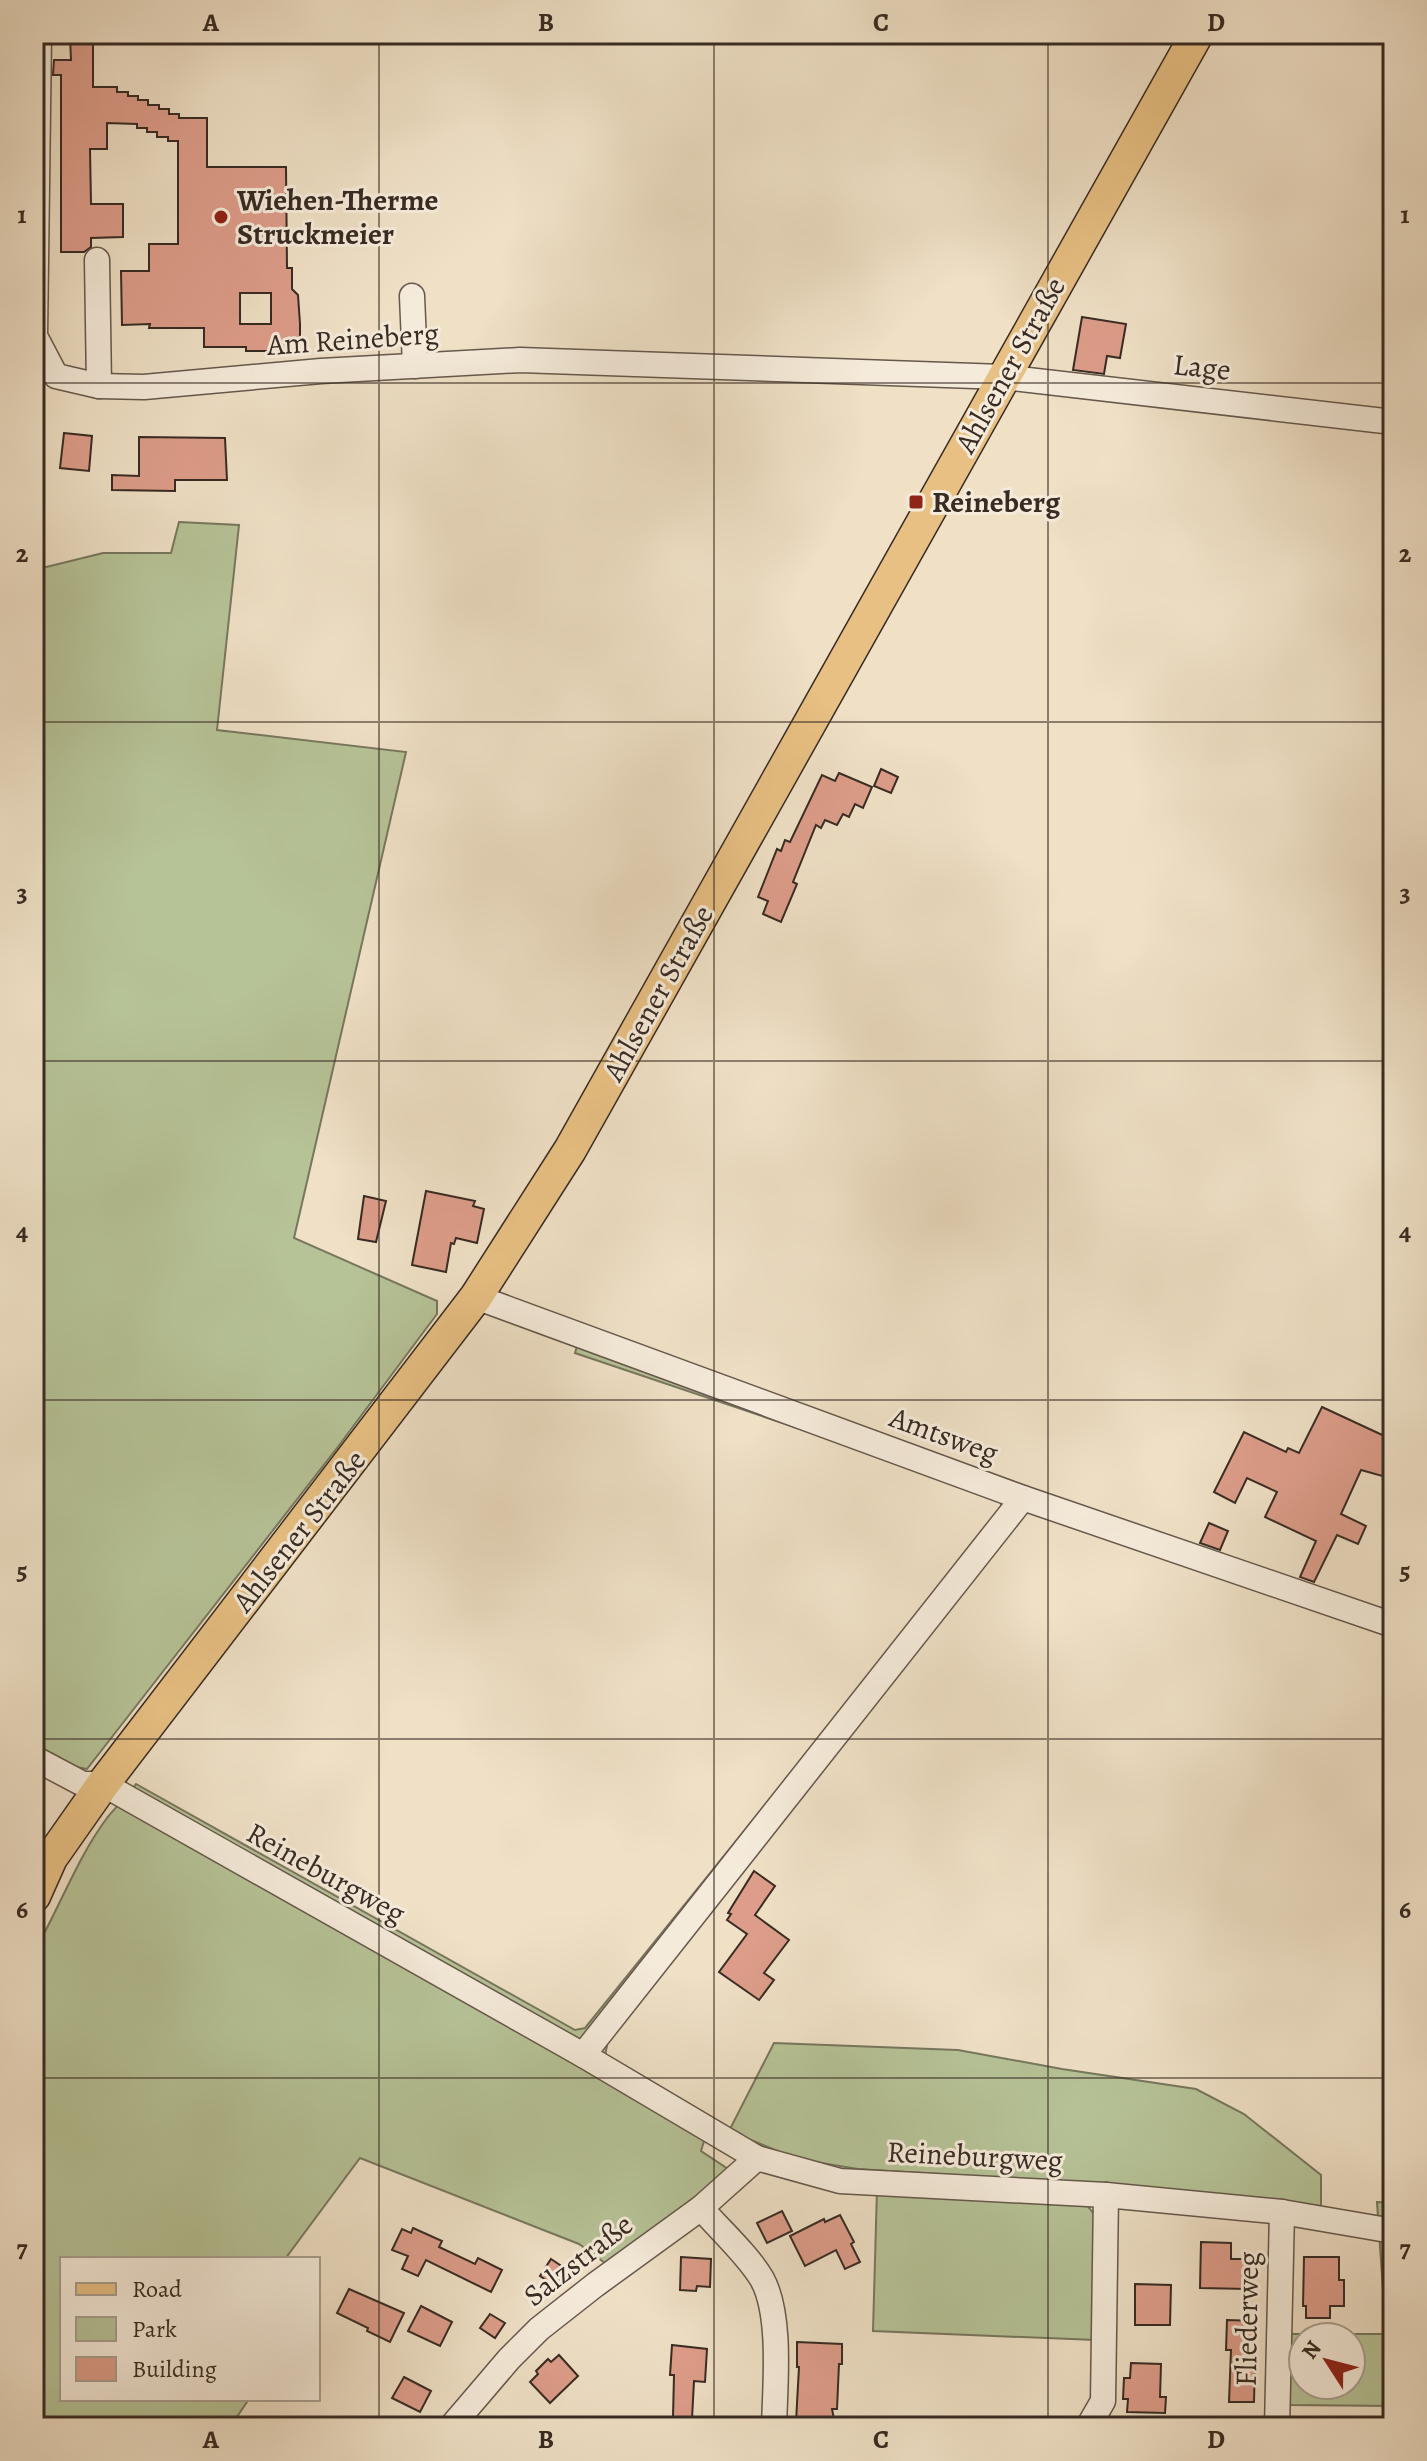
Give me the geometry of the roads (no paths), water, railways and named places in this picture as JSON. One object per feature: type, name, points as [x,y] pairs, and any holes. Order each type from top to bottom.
[{"type":"main road","name":"Ahlsener Straße","points":[[34,1896],[51,1858],[103,1784],[476,1297],[570,1150],[1197,34]]},
{"type":"street","name":"Am Reineberg","points":[[39,34],[35,336],[56,376],[99,386],[144,387],[321,371],[520,360],[1003,377]]},
{"type":"street","points":[[97,260],[99,386]]},
{"type":"street","points":[[412,296],[415,366]]},
{"type":"street","name":"Lage","points":[[1003,377],[1393,422]]},
{"type":"street","name":"Amtsweg","points":[[476,1297],[1023,1498],[1393,1625]]},
{"type":"street","points":[[583,2055],[1023,1498]]},
{"type":"street","name":"Reineburgweg","points":[[34,1758],[83,1784],[103,1784],[583,2055],[757,2158],[840,2181],[1106,2195],[1282,2212],[1393,2231]]},
{"type":"street","name":"Salzstraße","points":[[451,2427],[539,2329],[701,2208],[757,2158]]},
{"type":"street","points":[[1088,2427],[1103,2401],[1106,2195]]},
{"type":"street","points":[[701,2208],[762,2280],[771,2305],[776,2353],[774,2427]]},
{"type":"street","name":"Fliederweg","points":[[1277,2427],[1282,2212]]},
{"type":"place","name":"Wiehen-Therme Struckmeier","points":[[221,217]]},
{"type":"place","name":"Reineberg","points":[[916,502]]}]
